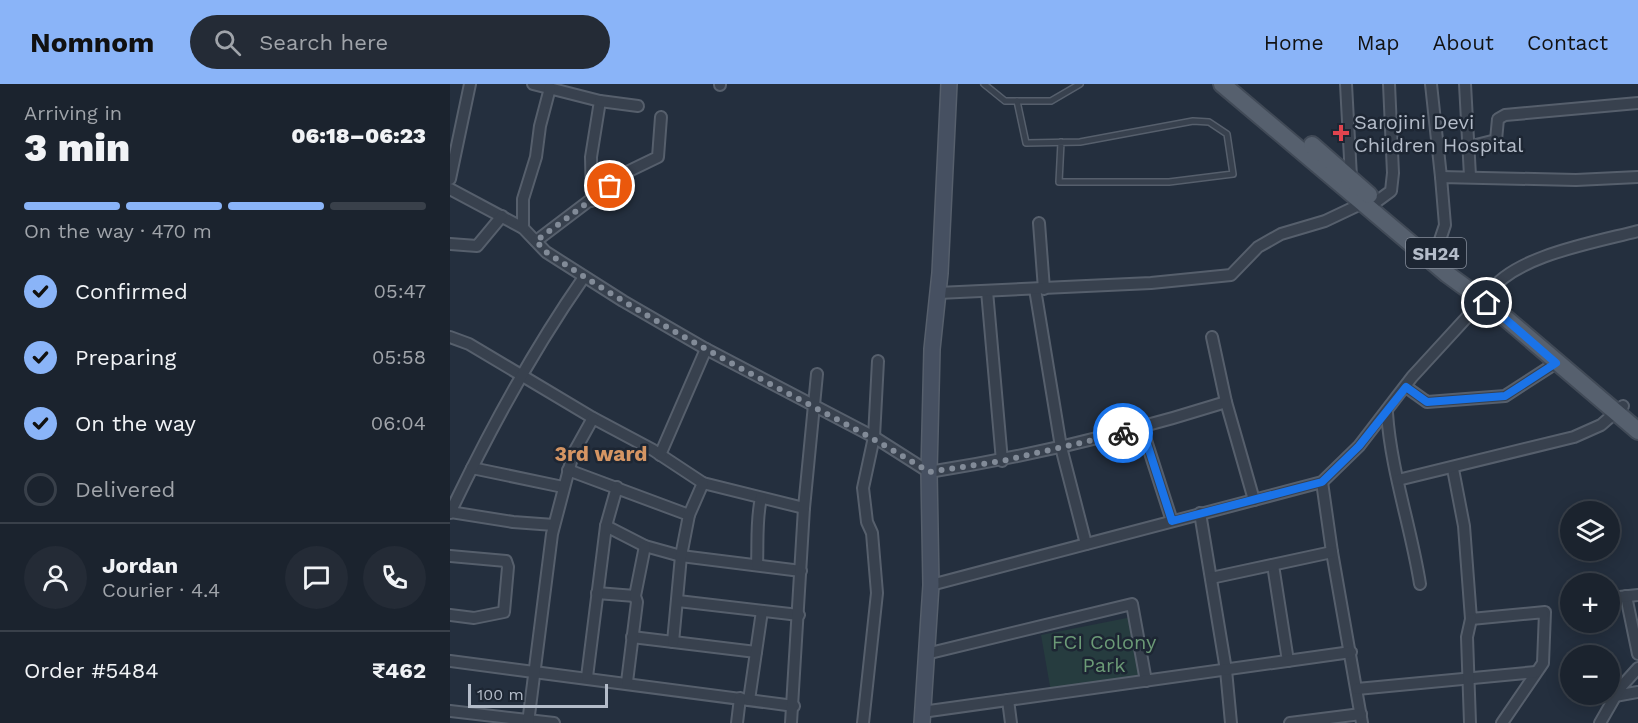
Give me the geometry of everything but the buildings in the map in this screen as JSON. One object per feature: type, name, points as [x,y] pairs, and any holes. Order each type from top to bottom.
[{"type":"main road","name":"SH24","points":[[1222,84],[1486,296],[1556,363],[1619,409],[1638,418]]},
{"type":"main road","name":"SH24","points":[[1237,84],[1351,177],[1370,202],[1436,252],[1619,409],[1638,431]]},
{"type":"street","points":[[450,179],[470,84]]},
{"type":"street","points":[[533,84],[600,101],[638,106]]},
{"type":"street","points":[[949,84],[938,293],[932,349],[929,472],[931,585],[922,718],[1008,700],[1351,652]]},
{"type":"street","points":[[1346,84],[1351,177]]},
{"type":"street","points":[[938,293],[1191,280],[1231,275],[1258,247],[1281,234],[1325,221],[1391,191],[1393,173],[1389,84]]},
{"type":"street","points":[[1431,84],[1445,225],[1436,252]]},
{"type":"street","points":[[1465,84],[1470,176]]},
{"type":"street","points":[[523,228],[523,199],[536,157],[540,126],[550,88]]},
{"type":"street","points":[[592,201],[591,157],[600,101]]},
{"type":"street","points":[[1468,147],[1496,140],[1498,119],[1505,115],[1638,103]]},
{"type":"street","points":[[536,241],[592,201],[627,172],[658,157],[662,117]]},
{"type":"street","points":[[1441,177],[1576,180],[1638,177]]},
{"type":"street","points":[[450,189],[523,228],[546,252],[706,349],[816,405],[874,437],[929,472],[1002,461],[1142,428],[1226,402]]},
{"type":"street","points":[[450,244],[477,246],[502,216]]},
{"type":"street","points":[[1039,223],[1040,289],[1061,447],[1086,544]]},
{"type":"street","points":[[931,585],[1322,482],[1359,446],[1498,279],[1516,269],[1550,256],[1638,231]]},
{"type":"street","points":[[554,525],[513,522],[450,512],[560,310],[584,276]]},
{"type":"street","points":[[987,291],[1002,461]]},
{"type":"street","points":[[450,337],[468,344],[704,483],[804,508]]},
{"type":"street","points":[[1212,337],[1226,402],[1254,500]]},
{"type":"street","points":[[660,455],[706,349]]},
{"type":"street","points":[[863,723],[877,593],[872,533],[864,511],[863,488],[874,437],[878,361]]},
{"type":"street","points":[[1406,387],[1427,402],[1505,396],[1556,363]]},
{"type":"street","points":[[791,723],[794,706],[804,508],[816,405],[817,374]]},
{"type":"street","points":[[1398,480],[1453,469],[1574,437],[1601,425],[1619,409]]},
{"type":"street","points":[[1387,413],[1390,447],[1420,584]]},
{"type":"street","points":[[528,722],[554,525],[568,470],[593,418]]},
{"type":"street","points":[[1142,428],[1172,521]]},
{"type":"street","points":[[472,468],[563,488]]},
{"type":"street","points":[[1453,469],[1464,526],[1471,619],[1467,637],[1470,723]]},
{"type":"street","points":[[568,470],[689,515]]},
{"type":"street","points":[[1296,723],[1361,718],[1322,482]]},
{"type":"street","points":[[674,642],[681,556],[689,515],[704,483]]},
{"type":"street","points":[[587,677],[606,526],[617,487]]},
{"type":"street","points":[[757,565],[758,531],[756,523],[761,498]]},
{"type":"street","points":[[1200,513],[1226,669],[1231,723]]},
{"type":"street","points":[[606,526],[645,546],[681,556],[801,571]]},
{"type":"street","points":[[627,682],[635,596],[645,546]]},
{"type":"street","points":[[1211,578],[1332,552]]},
{"type":"street","points":[[450,556],[506,561],[508,567],[504,612],[474,618],[450,615]]},
{"type":"street","points":[[1273,565],[1288,661]]},
{"type":"street","points":[[597,593],[635,596]]},
{"type":"street","points":[[1620,597],[1638,595]]},
{"type":"street","points":[[1626,596],[1638,654]]},
{"type":"street","points":[[678,601],[799,615]]},
{"type":"street","points":[[926,654],[1132,604],[1146,681]]},
{"type":"street","points":[[737,723],[756,652],[762,611]]},
{"type":"street","points":[[1471,619],[1545,612],[1543,663],[1502,723]]},
{"type":"street","points":[[632,637],[756,652]]},
{"type":"street","points":[[450,661],[627,682],[794,706]]},
{"type":"street","points":[[1620,690],[1638,668]]},
{"type":"street","points":[[1357,689],[1536,672]]},
{"type":"street","points":[[1620,695],[1638,692]]},
{"type":"street","points":[[1008,700],[1011,723]]},
{"type":"street","points":[[1600,723],[1610,705]]},
{"type":"street","points":[[454,723],[453,711],[528,722],[554,723]]},
{"type":"lane","points":[[984,84],[1005,101],[1051,102],[1080,84]]},
{"type":"lane","points":[[1017,101],[1026,143],[1061,142],[1080,142],[1176,123],[1209,122],[1227,134],[1233,174],[1169,182],[1059,182],[1061,142]]},
{"type":"green space","name":"FCI Colony Park","points":[[1132,617],[1143,679],[1051,692],[1041,635]]},
{"type":"way so far","points":[[610,186],[536,241],[546,252],[623,301],[706,349],[874,437],[929,472],[1002,461],[1123,433]]},
{"type":"place","name":"Sarojini Devi Children Hospital","points":[[1341,133]]},
{"type":"district","name":"3rd ward","points":[[601,453]]},
{"type":"route","points":[[1123,433],[1142,428],[1172,521],[1322,482],[1359,446],[1406,387],[1427,402],[1505,396],[1556,363],[1487,303]]}]
